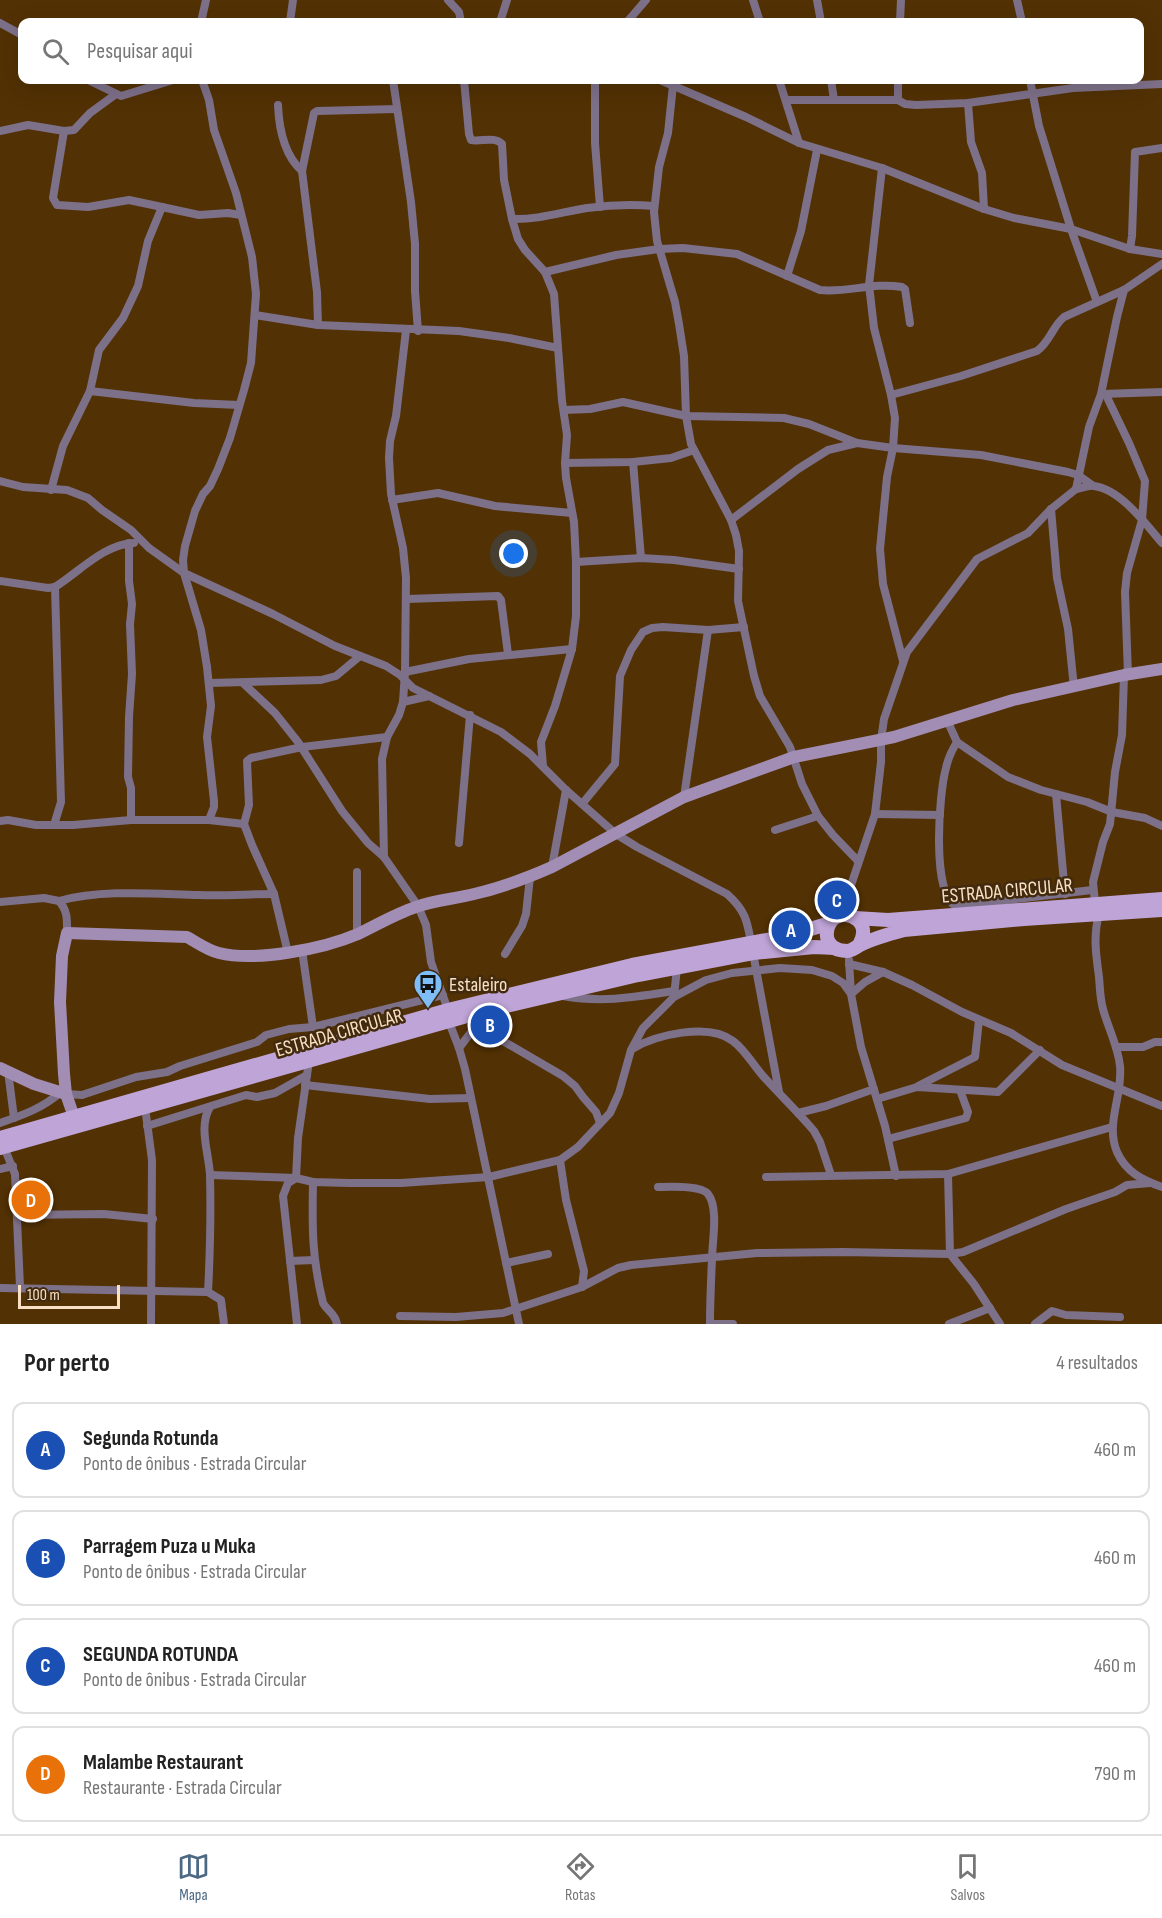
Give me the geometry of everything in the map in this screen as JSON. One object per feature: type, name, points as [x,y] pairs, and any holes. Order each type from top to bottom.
[{"type":"main road","name":"ESTRADA CIRCULAR","points":[[2,1144],[308,1068],[449,1016],[481,1012],[677,968],[752,948],[842,918],[888,920],[1162,898]]},
{"type":"main road","name":"ESTRADA CIRCULAR","points":[[1095,902],[1162,910]]},
{"type":"main road","name":"ESTRADA CIRCULAR","points":[[2,1144],[74,1117],[632,965],[752,948],[814,947],[848,952],[885,935],[904,930],[1083,915],[1095,902]]},
{"type":"main road","points":[[842,918],[863,928],[863,934],[848,952],[830,943],[827,936],[827,929],[842,918]]},
{"type":"street","points":[[291,18],[293,0]]},
{"type":"street","points":[[448,0],[459,12],[460,18]]},
{"type":"street","points":[[501,18],[507,0]]},
{"type":"street","points":[[630,18],[646,0]]},
{"type":"street","points":[[753,0],[759,18]]},
{"type":"street","points":[[817,0],[820,18]]},
{"type":"street","points":[[900,18],[901,0]]},
{"type":"street","points":[[1017,0],[1021,18]]},
{"type":"street","points":[[201,18],[203,1]]},
{"type":"street","points":[[0,23],[18,33]]},
{"type":"street","points":[[96,84],[116,94],[126,95],[161,84]]},
{"type":"street","points":[[203,84],[209,100],[214,130],[241,215],[255,279],[251,363],[218,469],[195,511],[183,560],[184,573],[201,630],[209,683],[211,706],[207,737],[214,801],[209,820]]},
{"type":"street","points":[[393,84],[411,202],[418,331]]},
{"type":"street","points":[[464,84],[471,140],[495,140],[502,144],[504,180],[518,239],[544,272],[554,294],[567,435],[565,463],[576,562],[576,616],[569,662],[555,706],[541,742],[530,754]]},
{"type":"street","points":[[595,84],[595,143],[600,207]]},
{"type":"street","points":[[858,861],[818,816],[802,784],[794,757],[760,696],[738,601],[737,543],[731,520],[694,450],[686,416],[684,356],[679,324],[655,230],[654,206],[659,167],[668,133],[674,84],[799,143],[882,168],[984,209],[1014,218],[1071,228],[1130,249],[1162,254]]},
{"type":"street","points":[[781,84],[799,143]]},
{"type":"street","points":[[832,84],[834,100]]},
{"type":"street","points":[[898,84],[898,100]]},
{"type":"street","points":[[1031,84],[1040,126],[1071,228],[1097,302]]},
{"type":"street","points":[[786,100],[898,100],[905,104],[916,105],[968,103],[1073,88],[1162,84]]},
{"type":"street","points":[[0,131],[28,125],[63,131],[76,128],[90,113],[116,94]]},
{"type":"street","points":[[968,103],[971,142],[982,173],[984,209]]},
{"type":"street","points":[[278,105],[284,143],[293,163],[302,171]]},
{"type":"street","points":[[318,325],[317,292],[302,171],[314,113],[317,111],[396,109]]},
{"type":"street","points":[[63,131],[53,198],[57,205],[88,207],[129,200],[199,215],[228,213],[241,215]]},
{"type":"street","points":[[1130,249],[1135,152],[1162,148]]},
{"type":"street","points":[[787,276],[801,231],[817,150]]},
{"type":"street","points":[[882,168],[869,285],[874,328],[895,417],[893,448],[886,477],[880,549],[883,584],[903,662]]},
{"type":"street","points":[[512,219],[527,220],[619,205],[654,206]]},
{"type":"street","points":[[51,490],[63,446],[90,391],[99,350],[123,318],[138,286],[148,240],[162,207]]},
{"type":"street","points":[[544,272],[592,259],[659,249],[683,248],[729,252],[820,290],[869,285],[898,286],[905,289],[910,323]]},
{"type":"street","points":[[891,395],[961,376],[1037,351],[1045,346],[1064,317],[1124,290],[1162,264]]},
{"type":"street","points":[[1076,489],[1089,428],[1104,394],[1116,317],[1124,290]]},
{"type":"street","points":[[255,315],[318,325],[459,331],[558,348]]},
{"type":"street","points":[[384,857],[382,759],[387,737],[403,702],[406,578],[403,548],[392,500],[389,458],[406,330]]},
{"type":"street","points":[[90,391],[194,403],[239,405]]},
{"type":"street","points":[[1104,394],[1162,392]]},
{"type":"street","points":[[1104,394],[1145,481],[1142,520],[1127,573],[1123,728],[1115,772],[1110,824],[1103,842],[1095,902],[1095,930],[1100,996],[1120,1066],[1120,1089],[1112,1127],[1113,1140],[1118,1155],[1130,1173],[1162,1187]]},
{"type":"street","points":[[564,410],[590,409],[623,402],[686,416],[784,418],[809,424],[857,443],[981,455],[1078,475],[1120,499],[1162,543]]},
{"type":"street","points":[[731,520],[798,469],[828,450],[857,443]]},
{"type":"street","points":[[565,463],[633,462],[671,458],[694,450]]},
{"type":"street","points":[[633,462],[641,558]]},
{"type":"street","points":[[0,481],[23,487],[67,490],[88,498],[184,573],[404,676],[414,688],[501,732],[530,754],[566,790],[616,834],[727,894],[739,905],[746,918],[779,1093]]},
{"type":"street","points":[[842,918],[858,861],[875,814],[884,719],[907,652],[977,559],[1028,533],[1076,489],[1092,485]]},
{"type":"street","points":[[392,500],[438,493],[495,506],[572,513]]},
{"type":"street","points":[[1052,509],[1057,578],[1068,629],[1074,688]]},
{"type":"street","points":[[0,581],[55,587],[117,547],[129,543],[144,543]]},
{"type":"street","points":[[129,543],[132,674],[128,777],[131,788],[131,820]]},
{"type":"street","points":[[576,562],[641,558],[739,569]]},
{"type":"street","points":[[54,825],[60,802],[55,587]]},
{"type":"street","points":[[406,599],[498,596],[501,600],[508,654]]},
{"type":"street","points":[[582,804],[615,764],[620,676],[638,637],[646,630],[663,627],[708,630],[744,627]]},
{"type":"street","points":[[684,797],[708,630]]},
{"type":"street","points":[[404,676],[468,658],[572,649]]},
{"type":"street","points":[[558,651],[569,662]]},
{"type":"street","points":[[209,683],[321,680],[336,676],[360,656]]},
{"type":"street","points":[[67,933],[187,937],[219,953],[239,956],[288,953],[327,945],[418,906],[474,894],[530,877],[684,797],[794,757],[906,734],[1012,700],[1162,669]]},
{"type":"street","points":[[243,683],[274,713],[302,747],[342,811],[368,843],[384,857],[418,906],[426,925],[431,962],[459,1048],[489,1177],[519,1324]]},
{"type":"street","points":[[403,702],[429,696]]},
{"type":"street","points":[[459,843],[470,715]]},
{"type":"street","points":[[948,720],[957,742],[1008,777],[1112,812],[1145,818],[1162,826]]},
{"type":"street","points":[[288,953],[274,894],[244,824],[249,805],[246,761],[302,747],[387,737]]},
{"type":"street","points":[[541,742],[543,766]]},
{"type":"street","points":[[957,742],[950,753],[945,769],[940,815],[939,863],[949,902],[956,906],[1065,894],[1095,902]]},
{"type":"street","points":[[552,867],[566,790]]},
{"type":"street","points":[[1056,794],[1065,894]]},
{"type":"street","points":[[60,802],[66,818],[73,825]]},
{"type":"street","points":[[875,814],[940,815]]},
{"type":"street","points":[[775,830],[818,816]]},
{"type":"street","points":[[0,821],[73,825],[131,820],[209,820],[244,824]]},
{"type":"street","points":[[357,872],[357,934]]},
{"type":"street","points":[[505,954],[522,927],[526,914],[530,877]]},
{"type":"street","points":[[0,902],[44,898],[59,901],[72,897],[146,892],[207,895],[274,894]]},
{"type":"street","points":[[59,901],[65,908],[67,918],[60,993],[64,1093],[74,1117]]},
{"type":"street","points":[[1083,915],[1095,930]]},
{"type":"street","points":[[302,950],[313,1027]]},
{"type":"street","points":[[848,952],[882,972],[979,1020],[1011,1033],[1062,1065],[1162,1106]]},
{"type":"street","points":[[848,952],[851,994],[861,1047],[888,1139],[896,1176]]},
{"type":"street","points":[[210,1176],[296,1178],[313,1182],[400,1183],[489,1177],[560,1160],[578,1147],[610,1113],[619,1093],[631,1050],[643,1028],[674,994],[677,968]]},
{"type":"street","points":[[557,994],[585,1000],[599,1000],[674,994],[706,980],[732,973],[780,968],[812,970],[832,976],[851,994]]},
{"type":"street","points":[[851,994],[882,972]]},
{"type":"street","points":[[4,1069],[34,1084],[64,1093],[82,1095],[136,1077],[167,1072],[257,1042],[267,1035],[289,1029],[313,1027],[443,995]]},
{"type":"street","points":[[459,1048],[472,1031],[481,1012]]},
{"type":"street","points":[[877,1099],[917,1087],[975,1057],[979,1020]]},
{"type":"street","points":[[472,1031],[496,1037],[563,1076],[575,1086],[596,1112],[600,1124]]},
{"type":"street","points":[[631,1050],[645,1041],[693,1031],[732,1039],[814,1131],[831,1175]]},
{"type":"street","points":[[1116,1047],[1143,1047],[1162,1042]]},
{"type":"street","points":[[917,1087],[998,1092],[1040,1050]]},
{"type":"street","points":[[296,1178],[298,1138],[308,1068]]},
{"type":"street","points":[[147,1126],[205,1110],[246,1095],[257,1097],[275,1093],[308,1068]]},
{"type":"street","points":[[4,1069],[14,1118]]},
{"type":"street","points":[[305,1085],[420,1098],[471,1098]]},
{"type":"street","points":[[798,1113],[874,1089]]},
{"type":"street","points":[[888,1139],[966,1118],[968,1112],[960,1090]]},
{"type":"street","points":[[0,1123],[38,1109],[64,1093]]},
{"type":"street","points":[[145,1107],[152,1160],[151,1324]]},
{"type":"street","points":[[205,1110],[210,1176],[208,1292]]},
{"type":"street","points":[[765,1177],[948,1174],[1112,1127]]},
{"type":"street","points":[[2,1144],[15,1174],[20,1287]]},
{"type":"street","points":[[560,1160],[566,1200],[584,1271],[582,1287]]},
{"type":"street","points":[[0,1169],[13,1166]]},
{"type":"street","points":[[1126,1185],[1130,1173]]},
{"type":"street","points":[[948,1174],[950,1254],[1000,1324]]},
{"type":"street","points":[[296,1178],[288,1183],[283,1196],[297,1324]]},
{"type":"street","points":[[313,1182],[314,1260],[323,1303],[334,1314],[336,1324]]},
{"type":"street","points":[[400,1317],[455,1321],[503,1313],[582,1287],[618,1268],[631,1265],[757,1253],[950,1254],[963,1252],[1066,1209],[1114,1192],[1126,1185],[1150,1183]]},
{"type":"street","points":[[658,1187],[688,1188],[708,1194],[714,1217],[710,1324],[733,1324]]},
{"type":"street","points":[[17,1215],[92,1214],[153,1218]]},
{"type":"street","points":[[506,1263],[548,1254]]},
{"type":"street","points":[[290,1261],[314,1260]]},
{"type":"street","points":[[584,1271],[598,1279]]},
{"type":"street","points":[[0,1288],[208,1292],[221,1300],[224,1324]]},
{"type":"street","points":[[949,1324],[990,1308]]},
{"type":"street","points":[[1035,1324],[1052,1311],[1066,1316],[1120,1317]]},
{"type":"place","name":"SEGUNDA ROTUNDA","points":[[837,900]]},
{"type":"place","name":"Segunda Rotunda","points":[[791,930]]},
{"type":"place","name":"Estaleiro","points":[[428,1010]]},
{"type":"place","name":"Parragem Puza u Muka","points":[[490,1025]]},
{"type":"place","name":"Malambe Restaurant","points":[[31,1200]]}]
